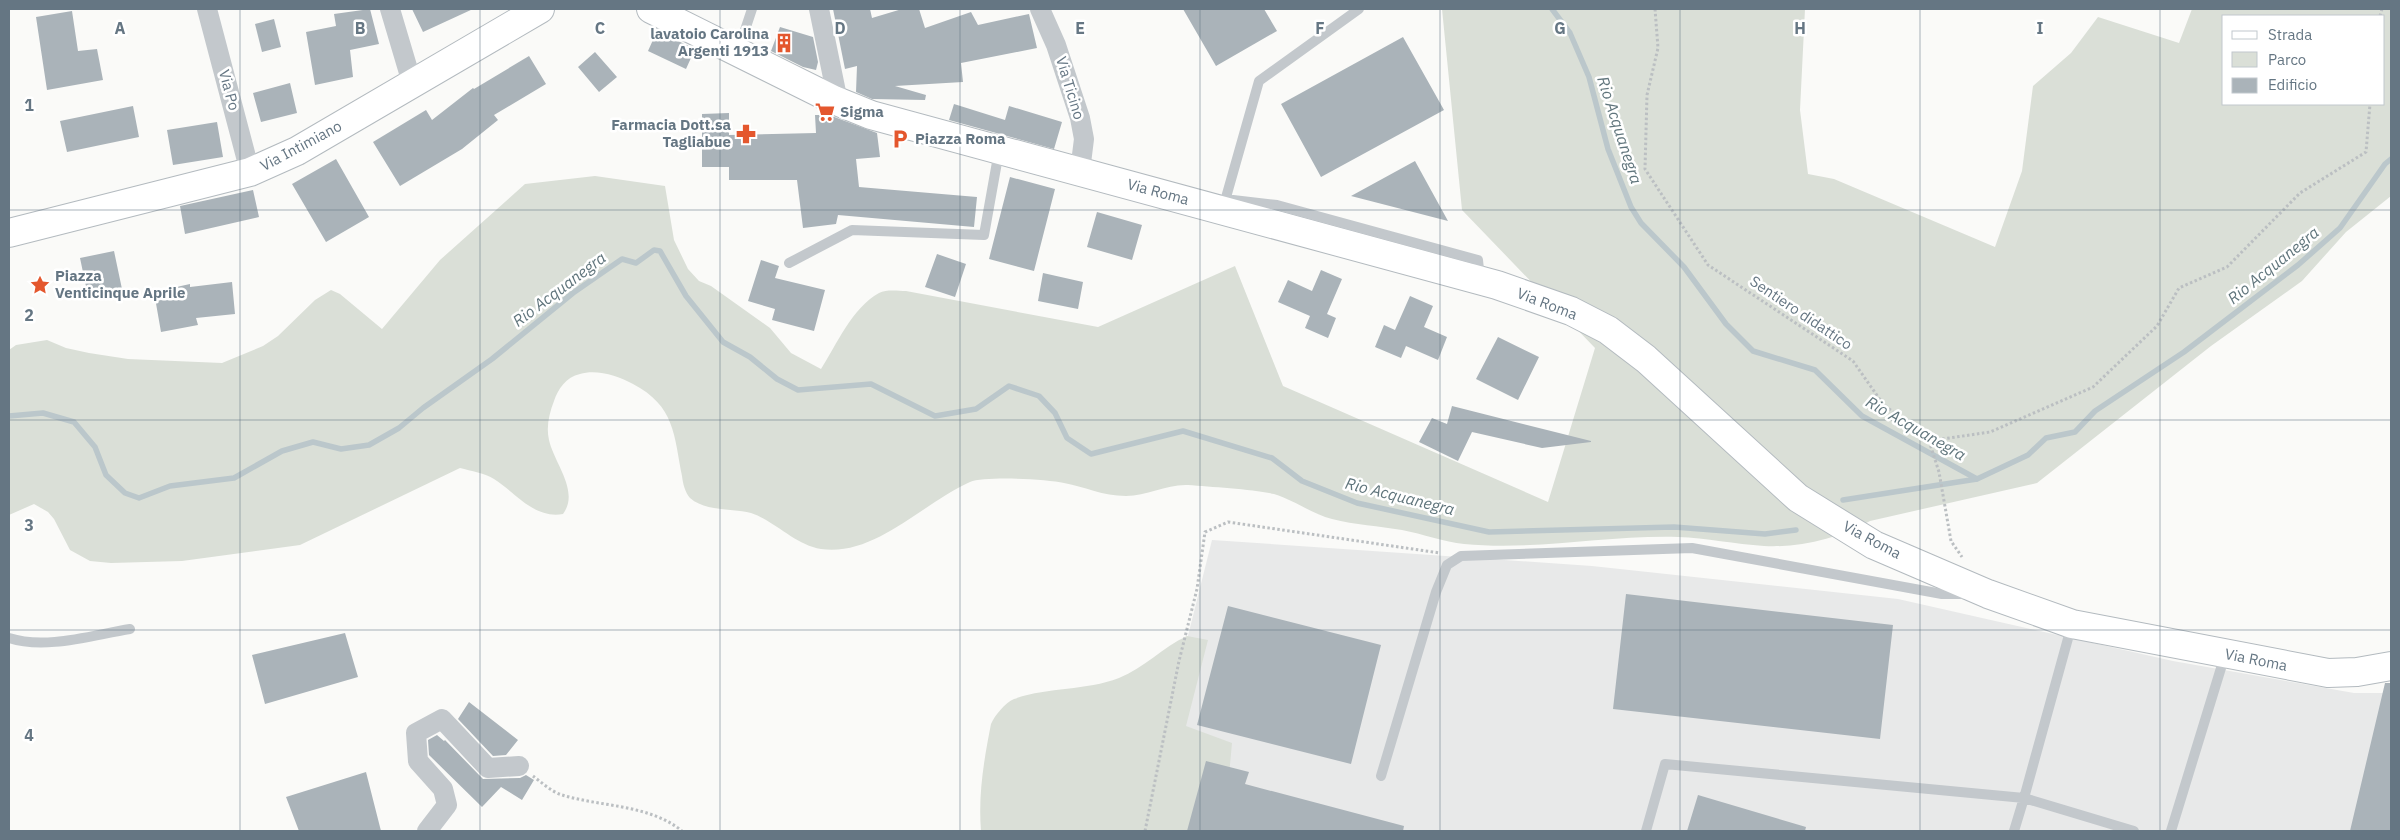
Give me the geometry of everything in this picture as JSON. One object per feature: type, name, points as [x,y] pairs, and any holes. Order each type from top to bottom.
[{"type":"street","name":"Via Po","points":[[207,9],[250,172]]},
{"type":"street","points":[[390,9],[412,83]]},
{"type":"street","name":"Via Intimiano","points":[[9,233],[250,172],[297,151],[540,9]]},
{"type":"street","name":"Via Roma","points":[[651,9],[834,100],[871,115],[1480,280],[1571,311],[1608,330],[1646,359],[1798,498],[1874,544],[1988,594],[2072,624],[2328,673],[2357,672],[2391,666]]},
{"type":"street","points":[[819,9],[836,92],[834,100]]},
{"type":"street","name":"Via Ticino","points":[[1040,9],[1056,45],[1080,118],[1084,139],[1080,171]]},
{"type":"street","points":[[427,831],[447,805],[442,788],[418,761],[416,733],[442,719],[488,768],[519,766]]},
{"type":"lane","points":[[738,52],[752,9]]},
{"type":"lane","points":[[1223,209],[1259,81],[1359,9]]},
{"type":"lane","points":[[789,263],[852,230],[984,235],[1000,150]]},
{"type":"lane","points":[[1381,776],[1436,592],[1447,566],[1462,556],[1692,548],[1942,594],[1988,594]]},
{"type":"lane","points":[[2014,831],[2072,624]]},
{"type":"lane","points":[[9,638],[21,642],[56,641],[130,629]]},
{"type":"lane","points":[[2171,831],[2226,654]]},
{"type":"lane","points":[[1646,831],[1665,764],[2024,798],[2134,831]]},
{"type":"path","name":"Sentiero didattico","points":[[1655,9],[1658,48],[1647,95],[1645,168],[1708,265],[1853,361],[1883,404],[1929,441]]},
{"type":"path","points":[[1966,564],[1950,541],[1939,472],[1929,441],[1990,432],[2093,387],[2157,326],[2179,288],[2227,267],[2300,193],[2366,152],[2370,105]]},
{"type":"path","points":[[1145,831],[1179,661],[1197,589],[1205,532],[1228,522],[1462,556]]},
{"type":"path","points":[[519,766],[560,795],[644,812],[675,825],[682,831]]},
{"type":"shaded area","points":[[1212,540],[1592,566],[1898,599],[2173,661],[2354,693],[2391,693],[2391,831],[1139,831]]},
{"type":"green space","points":[[1442,9],[1805,9],[1800,110],[1808,174],[1834,179],[1995,247],[2022,171],[2033,86],[2071,53],[2098,17],[2179,43],[2192,9],[2391,9],[2391,196],[2346,232],[2302,281],[2211,346],[2037,483],[1870,521],[1819,541],[1792,545],[1764,546],[1678,537],[1651,537],[1517,546],[1464,544],[1402,530],[1332,519],[1274,494],[1255,491],[1180,485],[1142,494],[1117,496],[1055,482],[1030,479],[988,479],[970,482],[880,537],[861,545],[841,549],[821,549],[802,543],[768,521],[751,513],[711,508],[690,498],[684,485],[674,435],[665,412],[647,393],[633,384],[614,376],[593,372],[575,376],[563,384],[549,416],[549,440],[564,477],[569,496],[563,514],[553,515],[534,509],[490,477],[460,468],[300,545],[182,561],[111,563],[90,561],[70,550],[54,519],[48,512],[34,504],[9,515],[9,350],[16,345],[47,340],[66,348],[128,359],[222,363],[263,346],[278,336],[315,300],[331,290],[340,294],[382,329],[440,260],[525,184],[595,176],[665,186],[674,240],[688,269],[699,281],[711,286],[770,328],[791,353],[821,369],[853,317],[869,300],[882,292],[906,291],[1098,327],[1235,266],[1283,386],[1548,502],[1595,348],[1462,210]]},
{"type":"green space","points":[[1187,636],[1208,640],[1186,726],[1232,743],[1224,831],[981,831],[981,790],[988,737],[991,724],[1004,706],[1014,699],[1027,695],[1093,685],[1119,678],[1137,669]]},
{"type":"building","points":[[370,9],[379,44],[350,50],[353,77],[315,85],[306,32],[336,26],[334,14]]},
{"type":"building","points":[[412,9],[473,9],[423,32]]},
{"type":"building","points":[[833,9],[870,9],[872,18],[902,9],[919,9],[925,28],[971,12],[978,25],[1029,14],[1037,48],[961,63],[963,82],[895,86],[926,95],[925,100],[872,99],[856,92],[857,66],[845,69]]},
{"type":"building","points":[[1183,9],[1264,9],[1277,31],[1216,66]]},
{"type":"building","points":[[72,11],[78,51],[97,49],[103,80],[47,90],[36,17]]},
{"type":"building","points":[[274,19],[281,47],[262,52],[255,24]]},
{"type":"building","points":[[780,27],[813,37],[818,62],[816,70],[803,67],[771,51]]},
{"type":"building","points":[[657,31],[695,49],[686,69],[648,51]]},
{"type":"building","points":[[1403,37],[1444,110],[1321,177],[1281,104]]},
{"type":"building","points":[[595,52],[617,77],[599,92],[578,67]]},
{"type":"building","points":[[529,56],[546,84],[494,115],[498,120],[462,149],[400,186],[373,142],[426,110],[432,120],[473,88]]},
{"type":"building","points":[[290,83],[297,113],[261,122],[253,93]]},
{"type":"building","points":[[954,104],[1005,120],[1009,106],[1062,122],[1054,149],[949,120]]},
{"type":"building","points":[[133,106],[139,137],[67,152],[60,121]]},
{"type":"building","points":[[729,113],[729,135],[816,133],[815,115],[829,115],[877,133],[880,157],[856,159],[859,187],[977,197],[974,227],[838,215],[836,224],[803,228],[797,180],[729,180],[729,167],[702,167],[702,114]]},
{"type":"building","points":[[217,122],[223,157],[173,165],[167,130]]},
{"type":"building","points":[[336,159],[369,217],[326,242],[292,184]]},
{"type":"building","points":[[1415,161],[1448,221],[1351,196]]},
{"type":"building","points":[[1010,177],[1055,189],[1034,271],[989,259]]},
{"type":"building","points":[[253,190],[259,217],[185,234],[180,206]]},
{"type":"building","points":[[1097,212],[1142,225],[1132,260],[1087,247]]},
{"type":"building","points":[[114,251],[122,289],[88,296],[80,258]]},
{"type":"building","points":[[937,254],[966,264],[955,297],[925,287]]},
{"type":"building","points":[[761,260],[779,266],[775,278],[825,290],[814,331],[772,320],[775,309],[748,301]]},
{"type":"building","points":[[1321,270],[1342,279],[1327,314],[1336,318],[1328,338],[1305,328],[1310,316],[1278,302],[1288,280],[1312,291]]},
{"type":"building","points":[[1043,273],[1083,282],[1078,309],[1038,301]]},
{"type":"building","points":[[232,282],[235,314],[196,318],[198,325],[161,332],[154,292],[190,284],[190,287]]},
{"type":"building","points":[[1410,296],[1433,306],[1424,327],[1447,337],[1438,360],[1406,346],[1401,358],[1375,347],[1384,325],[1395,330]]},
{"type":"building","points":[[1498,337],[1539,357],[1518,400],[1476,379]]},
{"type":"building","points":[[1452,406],[1591,442],[1542,448],[1472,432],[1458,461],[1419,442],[1432,418],[1447,424]]},
{"type":"building","points":[[1626,594],[1893,625],[1880,739],[1613,709]]},
{"type":"building","points":[[1228,606],[1381,645],[1351,764],[1197,725]]},
{"type":"building","points":[[345,633],[358,677],[265,704],[252,655]]},
{"type":"building","points":[[2385,683],[2391,683],[2391,831],[2350,831]]},
{"type":"building","points":[[469,702],[518,740],[506,755],[493,756],[458,719]]},
{"type":"building","points":[[437,735],[445,740],[483,779],[520,778],[526,775],[534,780],[522,800],[501,787],[482,807],[429,755],[428,740]]},
{"type":"building","points":[[1206,761],[1249,772],[1245,784],[1404,826],[1403,831],[1187,831]]},
{"type":"building","points":[[366,772],[381,831],[299,831],[286,797]]},
{"type":"building","points":[[1698,795],[1806,827],[1805,831],[1687,831]]},
{"type":"waterway","name":"Rio Acquanegra","points":[[1552,9],[1570,33],[1589,77],[1608,149],[1631,207],[1641,223],[1684,267],[1726,324],[1753,351],[1815,370],[1862,416],[1977,479]]},
{"type":"waterway","name":"Rio Acquanegra","points":[[1843,500],[1977,479],[2028,455],[2046,438],[2075,432],[2095,411],[2184,352],[2298,265],[2340,228],[2385,164],[2391,159]]},
{"type":"waterway","name":"Rio Acquanegra","points":[[9,416],[43,413],[74,422],[95,447],[106,475],[125,493],[139,498],[170,486],[234,478],[282,451],[313,442],[341,449],[369,445],[399,428],[423,408],[492,359],[573,293],[622,259],[636,263],[654,250],[660,251],[686,296],[723,342],[750,357],[777,379],[798,390],[871,384],[935,416],[976,409],[1009,386],[1039,396],[1055,413],[1067,438],[1091,454],[1183,431],[1272,458],[1302,481],[1357,503],[1489,532],[1674,527],[1765,534],[1796,530]]},
{"type":"place","name":"lavatoio Carolina Argenti 1913","points":[[784,43]]},
{"type":"place","name":"Sigma","points":[[825,112]]},
{"type":"place","name":"Farmacia Dott.sa Tagliabue","points":[[746,134]]},
{"type":"place","name":"Piazza Roma","points":[[900,139]]},
{"type":"place","name":"Piazza Venticinque Aprile","points":[[40,285]]}]
